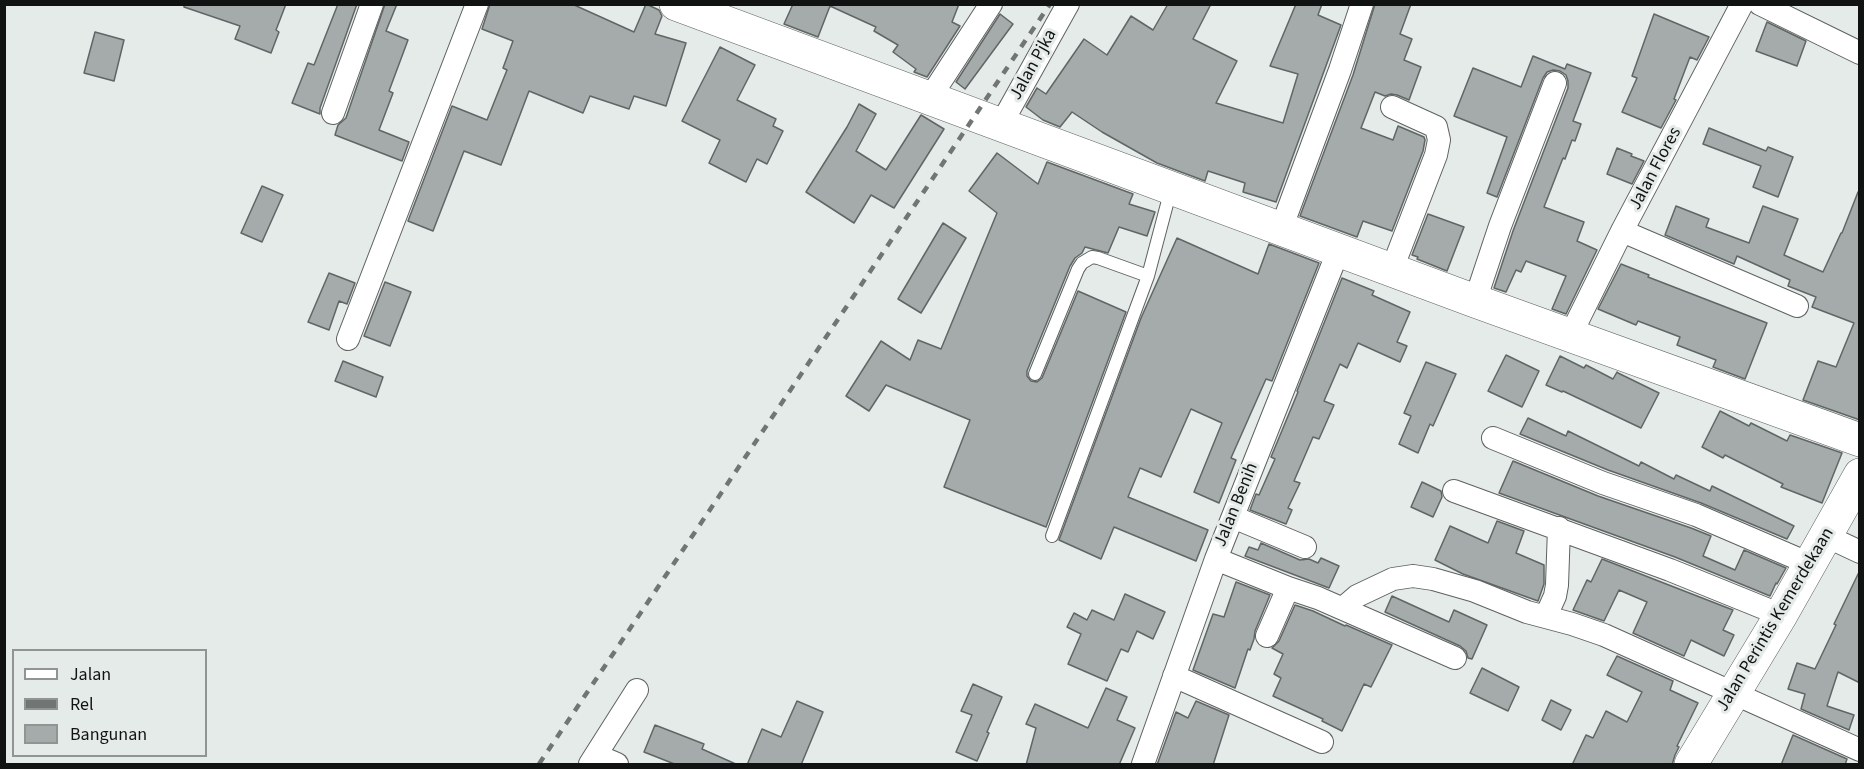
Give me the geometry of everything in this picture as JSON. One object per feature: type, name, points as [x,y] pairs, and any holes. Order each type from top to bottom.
[{"type":"street","points":[[333,113],[372,4]]},
{"type":"street","points":[[348,339],[477,4]]},
{"type":"street","points":[[676,4],[726,13],[929,99],[1000,126],[1860,440]]},
{"type":"street","points":[[929,99],[991,4]]},
{"type":"street","name":"Jalan Pjka","points":[[1000,126],[1068,4]]},
{"type":"street","points":[[1281,229],[1362,4]]},
{"type":"street","name":"Jalan Flores","points":[[1572,334],[1622,231],[1742,4]]},
{"type":"street","points":[[1760,4],[1860,53]]},
{"type":"street","points":[[1475,301],[1500,226],[1555,83]]},
{"type":"street","points":[[1392,107],[1436,127],[1439,140],[1436,155],[1392,269]]},
{"type":"street","points":[[1622,231],[1797,306]]},
{"type":"street","name":"Jalan Benih","points":[[1143,765],[1216,559],[1339,249]]},
{"type":"street","points":[[1493,438],[1603,483],[1696,515],[1818,550],[1860,552]]},
{"type":"street","name":"Jalan Perintis Kemerdekaan","points":[[1691,765],[1860,475]]},
{"type":"street","points":[[1454,491],[1670,570],[1780,615]]},
{"type":"street","points":[[1233,517],[1305,547]]},
{"type":"street","points":[[1546,616],[1557,585],[1559,528]]},
{"type":"street","points":[[1216,559],[1343,608],[1455,658]]},
{"type":"street","points":[[1343,608],[1357,596],[1393,579],[1413,576],[1433,579],[1465,588],[1527,612],[1604,635],[1860,750]]},
{"type":"street","points":[[1267,636],[1288,588]]},
{"type":"street","points":[[1174,676],[1322,742]]},
{"type":"street","points":[[617,765],[593,760],[637,690]]},
{"type":"lane","points":[[1052,536],[1148,276],[1172,188]]},
{"type":"lane","points":[[1035,374],[1082,263],[1092,257],[1098,258],[1148,276]]},
{"type":"building","points":[[184,4],[286,4],[276,30],[279,32],[271,53],[235,39],[240,26],[184,7]]},
{"type":"building","points":[[338,4],[357,4],[320,108],[320,114],[292,103],[308,63],[314,65]]},
{"type":"building","points":[[385,4],[397,4],[386,31],[408,40],[389,91],[393,93],[379,130],[409,142],[402,161],[335,135],[338,125],[346,118]]},
{"type":"building","points":[[490,4],[572,4],[634,32],[646,4],[659,10],[662,16],[655,34],[686,43],[666,106],[634,96],[629,109],[590,96],[583,113],[529,91],[501,165],[464,151],[433,231],[408,221],[452,106],[487,120],[507,70],[503,68],[513,41],[482,29]]},
{"type":"building","points":[[793,4],[959,4],[952,22],[960,26],[927,77],[914,72],[916,69],[893,52],[898,45],[874,31],[876,27],[830,6],[818,37],[784,24]]},
{"type":"building","points":[[1168,4],[1211,4],[1193,39],[1237,61],[1216,103],[1283,123],[1298,74],[1270,66],[1296,4],[1322,4],[1318,15],[1341,25],[1276,202],[1243,192],[1245,183],[1208,171],[1205,181],[1157,163],[1072,112],[1060,127],[1043,120],[1026,107],[1037,88],[1046,94],[1084,39],[1107,55],[1131,16],[1153,30]]},
{"type":"building","points":[[1375,4],[1411,4],[1400,34],[1412,39],[1404,60],[1421,67],[1409,100],[1397,95],[1385,96],[1375,92],[1361,128],[1393,140],[1398,126],[1424,137],[1425,140],[1423,151],[1392,231],[1363,221],[1357,237],[1300,216],[1353,75]]},
{"type":"building","points":[[1000,14],[1013,24],[965,89],[956,82]]},
{"type":"building","points":[[1654,14],[1709,37],[1697,60],[1690,57],[1674,99],[1676,100],[1661,128],[1622,112],[1637,78],[1632,76]]},
{"type":"building","points":[[1767,22],[1806,41],[1797,66],[1756,51]]},
{"type":"building","points":[[95,32],[124,40],[114,81],[84,73]]},
{"type":"building","points":[[720,47],[755,65],[737,100],[776,119],[773,126],[783,131],[767,164],[757,159],[746,182],[709,163],[720,140],[682,121]]},
{"type":"building","points":[[1533,56],[1565,69],[1567,64],[1591,73],[1573,121],[1581,124],[1575,141],[1572,140],[1565,159],[1563,158],[1544,207],[1584,222],[1577,241],[1597,250],[1566,314],[1552,309],[1566,276],[1526,261],[1521,272],[1516,270],[1506,292],[1494,288],[1513,231],[1568,88],[1566,75],[1553,70],[1547,72],[1543,78],[1497,197],[1487,193],[1507,137],[1454,116],[1473,68],[1521,87]]},
{"type":"building","points":[[859,104],[876,114],[856,151],[886,170],[921,115],[944,129],[894,208],[871,195],[854,223],[806,192]]},
{"type":"building","points":[[1709,128],[1766,151],[1768,147],[1793,157],[1778,197],[1753,187],[1761,166],[1703,144]]},
{"type":"building","points":[[1617,148],[1644,161],[1632,184],[1607,174]]},
{"type":"building","points":[[997,153],[1038,184],[1047,162],[1133,194],[1129,204],[1155,212],[1147,236],[1119,227],[1108,253],[1085,247],[1082,253],[1075,258],[1027,371],[1027,376],[1031,381],[1037,382],[1042,378],[1078,291],[1126,312],[1046,527],[944,487],[970,420],[886,385],[869,411],[846,396],[881,341],[910,360],[918,340],[941,349],[997,213],[969,191]]},
{"type":"building","points":[[262,186],[283,195],[262,242],[241,233]]},
{"type":"building","points":[[1858,192],[1860,193],[1860,420],[1803,400],[1818,361],[1836,367],[1854,323],[1812,307],[1816,297],[1788,286],[1790,280],[1737,256],[1734,264],[1665,235],[1676,206],[1709,219],[1706,227],[1749,243],[1763,206],[1798,219],[1784,255],[1823,272]]},
{"type":"building","points":[[1428,214],[1464,227],[1447,271],[1412,255]]},
{"type":"building","points":[[943,223],[966,238],[921,313],[898,299]]},
{"type":"building","points":[[1177,238],[1258,274],[1269,244],[1319,263],[1272,381],[1266,379],[1231,458],[1236,460],[1219,503],[1194,492],[1222,423],[1191,409],[1161,477],[1140,468],[1128,497],[1208,530],[1196,561],[1114,527],[1101,559],[1059,540],[1141,318]]},
{"type":"building","points":[[1621,264],[1649,275],[1648,277],[1767,323],[1745,379],[1713,367],[1716,360],[1677,345],[1680,337],[1638,321],[1636,325],[1598,309]]},
{"type":"building","points":[[329,273],[355,283],[347,304],[339,301],[329,330],[308,322]]},
{"type":"building","points":[[1342,278],[1374,291],[1372,295],[1410,312],[1397,342],[1407,346],[1400,362],[1358,343],[1347,368],[1340,364],[1324,401],[1334,405],[1319,439],[1313,437],[1294,481],[1300,483],[1288,508],[1292,510],[1286,524],[1250,510],[1275,459],[1271,457]]},
{"type":"building","points":[[385,282],[411,292],[390,346],[364,336]]},
{"type":"building","points":[[1506,355],[1539,371],[1522,407],[1488,391]]},
{"type":"building","points":[[1560,356],[1584,368],[1586,365],[1613,379],[1617,372],[1659,393],[1641,428],[1546,385]]},
{"type":"building","points":[[343,361],[383,377],[376,397],[335,381]]},
{"type":"building","points":[[1426,362],[1456,374],[1433,426],[1430,424],[1418,453],[1399,444],[1411,416],[1404,413]]},
{"type":"building","points":[[1720,411],[1749,426],[1751,423],[1787,441],[1790,435],[1842,453],[1822,503],[1781,487],[1783,484],[1725,455],[1723,458],[1702,447]]},
{"type":"building","points":[[1528,418],[1566,436],[1568,431],[1639,466],[1641,462],[1674,479],[1676,475],[1710,491],[1712,486],[1794,526],[1787,539],[1701,503],[1608,470],[1520,434]]},
{"type":"building","points":[[1513,461],[1598,496],[1711,536],[1703,556],[1735,570],[1744,550],[1786,568],[1770,596],[1675,557],[1499,493]]},
{"type":"building","points":[[1422,482],[1441,491],[1442,497],[1433,517],[1411,507]]},
{"type":"building","points":[[1497,521],[1524,531],[1516,553],[1544,565],[1544,584],[1538,601],[1463,574],[1435,560],[1450,526],[1488,543]]},
{"type":"building","points":[[1261,543],[1300,560],[1309,559],[1318,563],[1321,558],[1339,566],[1329,588],[1245,556],[1249,547],[1258,550]]},
{"type":"building","points":[[1602,559],[1733,610],[1723,630],[1734,635],[1724,656],[1691,640],[1684,656],[1633,633],[1647,602],[1619,590],[1604,621],[1573,610],[1587,580],[1591,582]]},
{"type":"building","points":[[1860,570],[1860,683],[1838,672],[1827,706],[1854,715],[1849,730],[1801,709],[1805,694],[1788,689],[1797,663],[1815,669]]},
{"type":"building","points":[[1236,582],[1270,595],[1235,688],[1193,670],[1213,614],[1224,617]]},
{"type":"building","points":[[1125,594],[1165,612],[1153,639],[1137,631],[1128,652],[1121,649],[1107,681],[1068,664],[1081,634],[1067,627],[1074,613],[1087,620],[1092,610],[1114,620]]},
{"type":"building","points":[[1392,596],[1449,622],[1454,610],[1487,625],[1472,659],[1468,658],[1466,651],[1460,646],[1385,612]]},
{"type":"building","points":[[1295,605],[1392,645],[1371,687],[1364,684],[1342,731],[1322,721],[1323,719],[1273,696],[1281,678],[1274,674],[1283,654],[1272,648],[1279,641]]},
{"type":"building","points":[[1617,656],[1673,681],[1670,690],[1698,703],[1677,746],[1679,747],[1672,765],[1572,765],[1586,735],[1593,738],[1606,711],[1627,722],[1642,692],[1607,675]]},
{"type":"building","points":[[1482,668],[1519,687],[1508,711],[1470,693]]},
{"type":"building","points":[[973,684],[1002,697],[977,761],[956,752],[972,715],[961,711]]},
{"type":"building","points":[[1106,688],[1127,697],[1117,720],[1135,728],[1119,765],[1026,765],[1036,728],[1026,724],[1035,704],[1088,728]]},
{"type":"building","points":[[1551,700],[1571,710],[1561,730],[1542,720]]},
{"type":"building","points":[[797,701],[823,712],[801,765],[747,765],[762,729],[781,737]]},
{"type":"building","points":[[1196,701],[1229,715],[1213,765],[1157,765],[1176,712],[1188,718]]},
{"type":"building","points":[[655,725],[704,744],[702,749],[738,765],[677,765],[644,752]]},
{"type":"building","points":[[1793,735],[1847,759],[1845,765],[1781,765]]},
{"type":"railway","points":[[539,764],[1050,4]]}]
